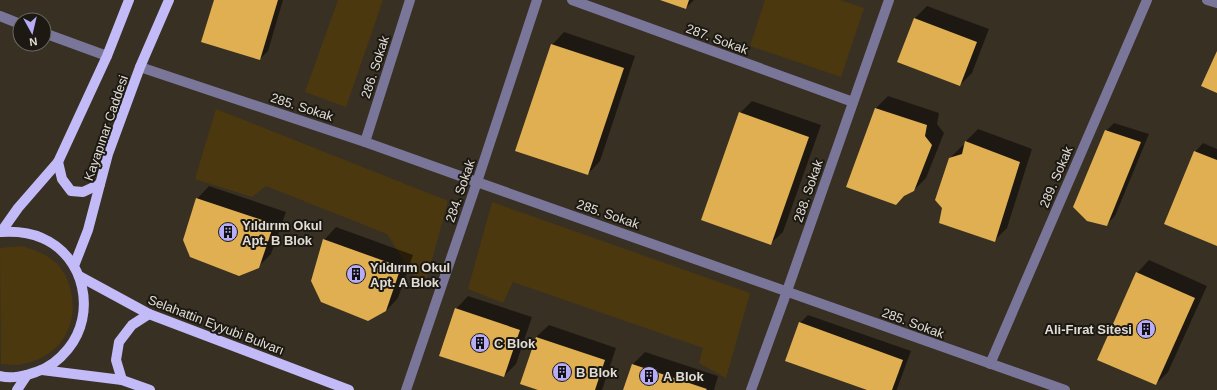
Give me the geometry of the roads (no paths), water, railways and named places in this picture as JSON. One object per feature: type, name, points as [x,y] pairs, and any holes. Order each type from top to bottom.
[{"type":"main road","name":"Kayapınar Caddesi","points":[[0,232],[18,208],[58,162],[107,56],[129,0]]},
{"type":"main road","name":"Kayapınar Caddesi","points":[[74,266],[88,230],[108,154],[140,67],[169,0]]},
{"type":"main road","points":[[58,162],[62,179],[71,191],[83,192],[100,184]]},
{"type":"main road","points":[[0,232],[22,232],[43,238],[60,250],[74,266],[79,276],[84,297],[83,320],[75,341],[61,358],[42,370],[27,375],[0,376]]},
{"type":"main road","name":"Selahattin Eyyubi Bulvarı","points":[[79,276],[149,314],[349,390]]},
{"type":"main road","points":[[122,380],[116,360],[119,342],[132,325],[149,314]]},
{"type":"main road","points":[[42,370],[122,380],[150,390]]},
{"type":"main road","points":[[18,390],[27,375]]},
{"type":"street","name":"286. Sokak","points":[[365,142],[410,0]]},
{"type":"street","name":"284. Sokak","points":[[406,390],[537,0]]},
{"type":"street","name":"287. Sokak","points":[[572,0],[853,102]]},
{"type":"street","name":"288. Sokak","points":[[751,390],[889,0]]},
{"type":"street","name":"289. Sokak","points":[[990,364],[1147,0]]},
{"type":"street","points":[[1208,0],[1217,3]]},
{"type":"street","points":[[0,16],[12,21]]},
{"type":"street","points":[[52,36],[107,56]]},
{"type":"street","name":"285. Sokak","points":[[140,67],[365,142],[1065,390]]},
{"type":"place","name":"Yıldırım Okul Apt. B Blok","points":[[228,232]]},
{"type":"place","name":"Yıldırım Okul Apt. A Blok","points":[[356,274]]},
{"type":"place","name":"Ali-Fırat Sitesi","points":[[1146,329]]},
{"type":"place","name":"C Blok","points":[[480,343]]},
{"type":"place","name":"B Blok","points":[[562,372]]},
{"type":"place","name":"A Blok","points":[[649,376]]}]
